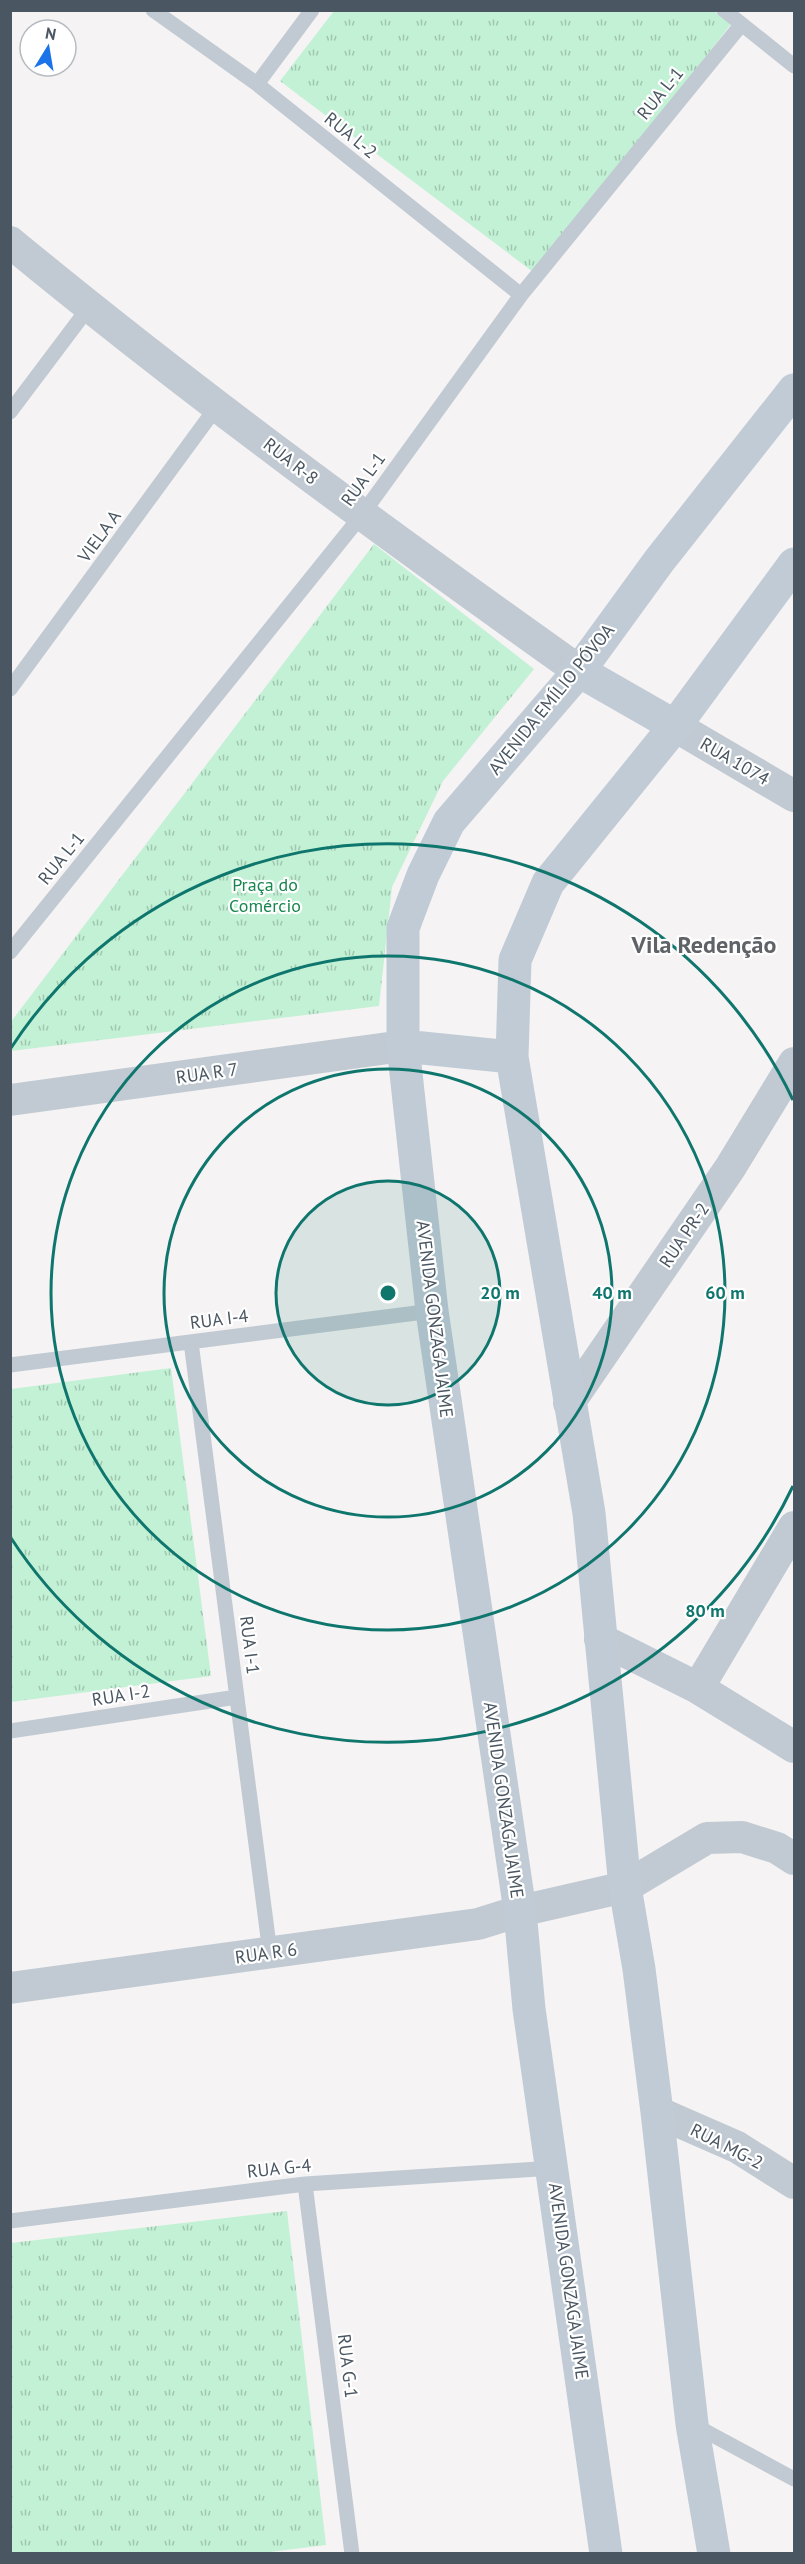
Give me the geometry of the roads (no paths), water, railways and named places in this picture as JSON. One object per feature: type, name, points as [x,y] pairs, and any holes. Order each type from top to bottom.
[{"type":"main road","name":"AVENIDA EMÍLIO PÓVOA","points":[[403,1046],[403,928],[423,875],[449,822],[579,671],[658,561],[795,390]]},
{"type":"main road","points":[[714,2553],[692,2424],[657,2112],[639,1969],[625,1887],[589,1513],[512,1057],[515,960],[548,884],[675,726],[795,564]]},
{"type":"main road","points":[[579,671],[675,726]]},
{"type":"main road","points":[[403,1046],[512,1057]]},
{"type":"main road","name":"AVENIDA GONZAGA JAIME","points":[[403,1046],[432,1311],[520,1911],[529,2009],[554,2168],[606,2553]]},
{"type":"street","name":"RUA R-8","points":[[10,242],[89,307],[361,516],[579,671]]},
{"type":"street","name":"RUA 1074","points":[[675,726],[795,796]]},
{"type":"street","name":"RUA R 7","points":[[10,1100],[403,1046]]},
{"type":"street","name":"RUA PR-2","points":[[569,1403],[730,1168],[795,1063]]},
{"type":"street","points":[[698,1688],[795,1527]]},
{"type":"street","points":[[600,1639],[698,1688],[795,1747]]},
{"type":"street","name":"RUA R 6","points":[[10,1988],[478,1924],[520,1911],[625,1887],[707,1838],[742,1837],[777,1848],[795,1859]]},
{"type":"street","name":"RUA MG-2","points":[[657,2112],[737,2147],[795,2182]]},
{"type":"lane","name":"RUA L-2","points":[[153,10],[257,84],[521,295]]},
{"type":"lane","points":[[257,84],[312,10]]},
{"type":"lane","points":[[724,10],[795,66]]},
{"type":"lane","name":"RUA L-1","points":[[10,952],[361,516],[521,295],[741,25]]},
{"type":"lane","points":[[10,412],[89,307]]},
{"type":"lane","name":"VIELA A","points":[[10,689],[218,405]]},
{"type":"lane","name":"RUA I-4","points":[[10,1365],[432,1311]]},
{"type":"lane","name":"RUA I-1","points":[[191,1342],[270,1953]]},
{"type":"lane","name":"RUA I-2","points":[[10,1731],[237,1697]]},
{"type":"lane","name":"RUA G-4","points":[[10,2221],[304,2184],[554,2168]]},
{"type":"lane","name":"RUA G-1","points":[[304,2184],[352,2553]]},
{"type":"lane","points":[[692,2424],[795,2479]]},
{"type":"district","name":"Vila Redenção","points":[[704,944]]},
{"type":"park label","name":"Praça do Comércio","points":[[265,894]]}]
